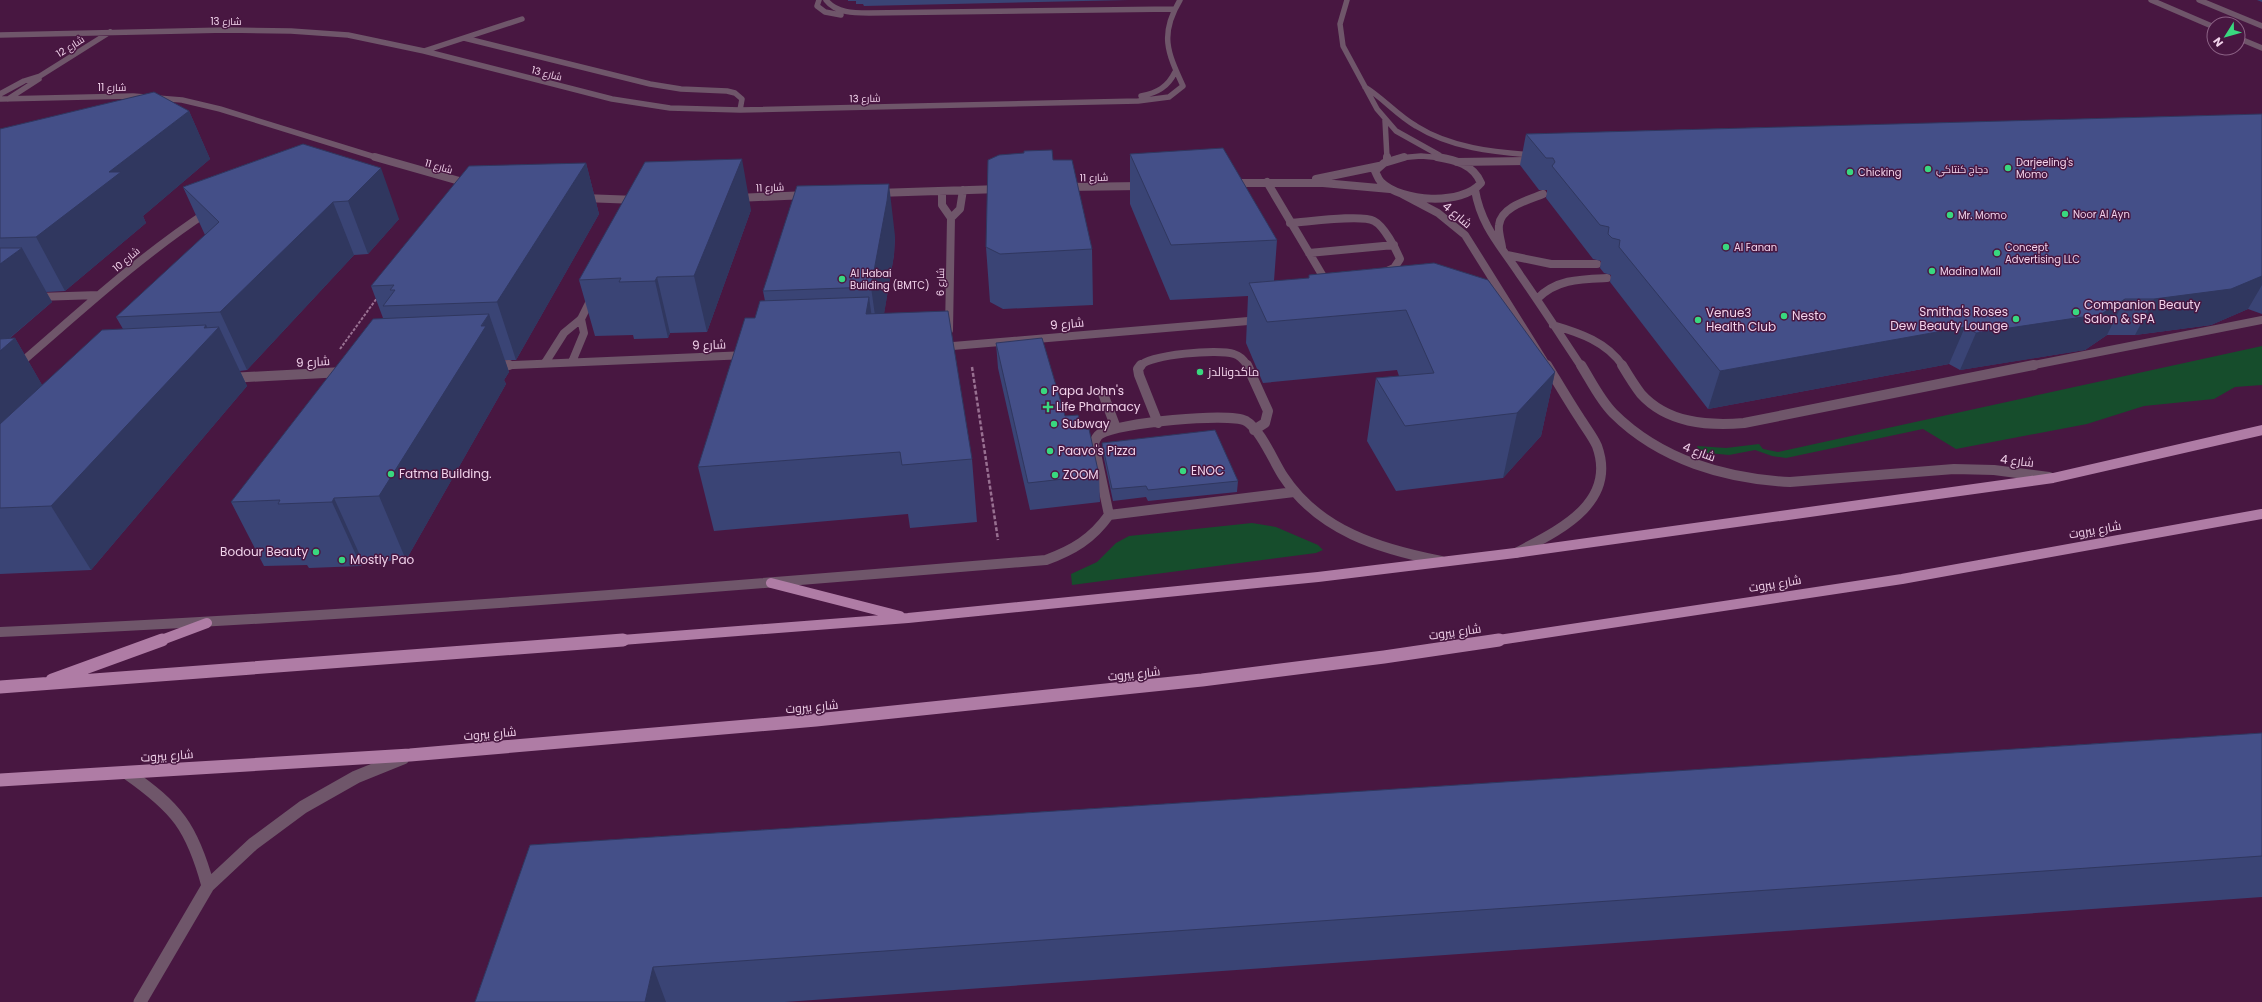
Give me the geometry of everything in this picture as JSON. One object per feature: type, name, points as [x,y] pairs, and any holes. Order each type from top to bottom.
[{"type":"main road","points":[[0,687],[908,618],[1170,593],[1447,562],[2052,478],[2262,430]]},
{"type":"main road","name":"شارع بيروت","points":[[0,780],[410,755],[1005,702],[1384,657],[1894,580],[2262,514]]},
{"type":"main road","points":[[771,583],[908,618]]},
{"type":"main road","points":[[40,684],[208,623]]},
{"type":"street","points":[[819,0],[817,6],[819,10],[834,14],[1174,9]]},
{"type":"street","points":[[826,0],[832,7],[844,10],[883,13]]},
{"type":"street","name":"شارع 13","points":[[0,35],[110,32],[292,31],[348,36],[424,51],[640,104],[698,109],[740,110],[1152,100],[1174,95],[1183,86],[1175,72],[1168,36],[1169,21],[1180,0]]},
{"type":"street","points":[[1347,0],[1340,15],[1339,35],[1347,58],[1385,120],[1417,144],[1447,159],[1457,162],[1541,158],[1486,150],[1438,137],[1416,126],[1384,99],[1365,87]]},
{"type":"street","points":[[2151,0],[2206,24]]},
{"type":"street","points":[[2198,0],[2262,26]]},
{"type":"street","points":[[424,51],[522,19]]},
{"type":"street","name":"شارع 12","points":[[0,94],[24,81],[40,76],[110,32]]},
{"type":"street","points":[[464,38],[650,84],[681,89],[735,93],[742,99],[740,110]]},
{"type":"street","points":[[2246,41],[2262,48]]},
{"type":"street","name":"شارع 13","points":[[1091,101],[1153,93],[1170,84],[1175,72]]},
{"type":"street","name":"شارع 12","points":[[8,99],[33,84],[40,76]]},
{"type":"street","name":"شارع 11","points":[[0,99],[132,96],[182,100],[220,109],[349,150],[477,185]]},
{"type":"street","points":[[1385,120],[1387,161]]},
{"type":"street","points":[[329,149],[336,146]]},
{"type":"street","points":[[336,155],[349,150]]},
{"type":"street","points":[[1447,159],[1408,156],[1387,161],[1379,166],[1375,171],[1376,177],[1390,189],[1402,194],[1429,198],[1451,198],[1475,190]]},
{"type":"street","name":"شارع 4","points":[[1457,162],[1471,168],[1479,176],[1481,183],[1475,190],[1481,219],[1537,299],[1612,412],[1629,429],[1653,445],[1677,457],[1717,471],[1753,479],[1789,482],[1822,481],[1941,468],[2011,472],[2052,478]]},
{"type":"street","points":[[1290,182],[1337,175],[1379,166]]},
{"type":"street","points":[[1267,182],[1324,278],[1340,278]]},
{"type":"street","points":[[1219,184],[1290,182],[1390,189]]},
{"type":"street","name":"شارع 11","points":[[1059,188],[1147,185]]},
{"type":"street","points":[[872,193],[1011,189]]},
{"type":"street","points":[[951,218],[960,209],[963,190]]},
{"type":"street","name":"شارع 6","points":[[942,191],[942,205],[951,218],[949,346]]},
{"type":"street","name":"شارع 4","points":[[1402,194],[1438,213],[1464,236],[1596,444],[1601,466],[1598,488],[1586,507],[1566,525],[1515,553]]},
{"type":"street","points":[[1543,194],[1521,203],[1504,216],[1499,224],[1504,252],[1529,261],[1565,266],[1597,264]]},
{"type":"street","name":"شارع 11","points":[[732,198],[818,195]]},
{"type":"street","points":[[576,198],[648,200]]},
{"type":"street","name":"شارع 10","points":[[0,382],[99,295],[168,238],[216,206]]},
{"type":"street","points":[[1290,223],[1358,218],[1374,221],[1394,245],[1400,259],[1394,268],[1378,275]]},
{"type":"street","points":[[1309,253],[1394,245]]},
{"type":"street","points":[[1565,266],[1576,279]]},
{"type":"street","points":[[1537,299],[1541,293],[1555,284],[1576,279],[1608,278]]},
{"type":"street","points":[[29,298],[99,295]]},
{"type":"street","points":[[545,363],[564,333],[581,319],[590,303]]},
{"type":"street","points":[[572,362],[584,333],[581,319]]},
{"type":"street","name":"شارع 9","points":[[933,347],[1268,319]]},
{"type":"street","points":[[1553,325],[1578,333],[1603,346],[1614,355],[1644,398],[1662,412],[1690,422],[1719,426],[1744,423],[2262,320]]},
{"type":"street","points":[[1158,423],[1139,375],[1138,369],[1142,364],[1150,360],[1223,351],[1237,355],[1244,361],[1268,411],[1269,416],[1266,422],[1254,430]]},
{"type":"street","name":"شارع 9","points":[[481,366],[753,355]]},
{"type":"street","name":"شارع 9","points":[[220,378],[354,372]]},
{"type":"street","points":[[1102,391],[1116,428]]},
{"type":"street","points":[[0,632],[208,623],[771,583],[1002,565],[1046,560],[1075,549],[1097,534],[1109,515],[1094,444],[1095,439],[1100,434],[1116,428],[1231,417],[1242,419],[1250,424],[1294,492],[1314,512],[1340,529],[1359,538],[1408,555],[1447,562]]},
{"type":"street","points":[[1109,515],[1294,492]]},
{"type":"street","points":[[140,1002],[208,886],[253,844],[303,807],[356,777],[410,755]]},
{"type":"street","points":[[127,773],[157,794],[180,819],[198,850],[208,886]]},
{"type":"path","points":[[322,373],[378,297]]},
{"type":"path","points":[[969,345],[1002,565]]},
{"type":"green space","points":[[2262,346],[2262,385],[2235,387],[2214,399],[2144,406],[2087,424],[1956,449],[1923,429],[1786,458],[1772,456],[1755,450],[1729,455],[1699,452],[1697,446],[1726,448],[1759,444],[1763,449],[1778,452]]},
{"type":"green space","points":[[1252,523],[1276,527],[1318,545],[1323,550],[1316,553],[1072,585],[1071,574],[1097,562],[1116,543],[1129,536]]},
{"type":"building","points":[[154,92],[189,111],[109,172],[121,172],[36,237],[0,238],[0,129]]},
{"type":"building","name":"Madina Mall","points":[[2262,114],[2262,276],[2231,289],[2154,299],[2125,299],[2103,313],[2096,315],[1976,333],[1965,327],[1720,371],[1619,247],[1620,240],[1612,238],[1608,234],[1609,227],[1600,225],[1552,166],[1555,162],[1553,158],[1546,158],[1526,134]]},
{"type":"building","points":[[303,144],[381,168],[348,201],[333,202],[220,312],[116,317],[219,222],[183,187]]},
{"type":"building","points":[[1223,148],[1277,240],[1171,245],[1130,154]]},
{"type":"building","points":[[1052,150],[1053,160],[1072,160],[1092,249],[1000,254],[986,247],[988,160],[999,155],[1024,153],[1024,151]]},
{"type":"building","points":[[742,159],[694,276],[657,277],[655,281],[619,282],[621,278],[579,280],[645,162]]},
{"type":"building","points":[[586,163],[497,302],[383,306],[395,290],[390,290],[394,285],[371,286],[469,166]]},
{"type":"building","points":[[889,184],[871,287],[763,291],[797,186]]},
{"type":"building","points":[[0,248],[22,248],[0,264]]},
{"type":"building","points":[[1434,263],[1488,280],[1555,372],[1517,413],[1405,426],[1376,378],[1434,373],[1406,310],[1267,322],[1249,283],[1309,278],[1309,275]]},
{"type":"building","points":[[869,297],[866,314],[948,311],[972,459],[902,465],[900,452],[698,467],[745,318],[755,318],[760,301]]},
{"type":"building","points":[[489,314],[481,326],[486,326],[379,496],[334,498],[332,502],[278,504],[280,500],[231,502],[373,319]]},
{"type":"building","points":[[206,325],[204,328],[219,327],[51,506],[0,508],[0,424],[102,330]]},
{"type":"building","points":[[15,338],[0,351],[0,339]]},
{"type":"building","points":[[1042,338],[1065,416],[1078,415],[1082,429],[1089,429],[1099,475],[1028,483],[996,343]]},
{"type":"building","points":[[1215,430],[1238,481],[1148,490],[1146,486],[1112,489],[1102,443]]},
{"type":"building","points":[[2262,733],[2262,856],[653,967],[645,1002],[475,1002],[530,845]]},
{"type":"place","name":"Darjeeling's Momo","points":[[2008,168]]},
{"type":"place","name":"دجاج كنتاكي","points":[[1928,169]]},
{"type":"place","name":"Chicking","points":[[1850,172]]},
{"type":"place","name":"Noor Al Ayn","points":[[2065,214]]},
{"type":"place","name":"Mr. Momo","points":[[1950,215]]},
{"type":"place","name":"Al Fanan","points":[[1726,247]]},
{"type":"place","name":"Concept Advertising LLC","points":[[1997,253]]},
{"type":"place","name":"Madina Mall","points":[[1932,271]]},
{"type":"place","name":"Al Habai Building (BMTC)","points":[[842,279]]},
{"type":"place","name":"Companion Beauty Salon & SPA","points":[[2076,312]]},
{"type":"place","name":"Nesto","points":[[1784,316]]},
{"type":"place","name":"Smitha's Roses Dew Beauty Lounge","points":[[2016,319]]},
{"type":"place","name":"Venue3 Health Club","points":[[1698,320]]},
{"type":"place","name":"ماكدونالدز","points":[[1200,372]]},
{"type":"place","name":"Papa John's","points":[[1044,391]]},
{"type":"place","name":"Life Pharmacy","points":[[1048,407]]},
{"type":"place","name":"Subway","points":[[1054,424]]},
{"type":"place","name":"Paavo's Pizza","points":[[1050,451]]},
{"type":"place","name":"ENOC","points":[[1183,471]]},
{"type":"place","name":"Fatma Building.","points":[[391,474]]},
{"type":"place","name":"ZOOM","points":[[1055,475]]},
{"type":"place","name":"Bodour Beauty","points":[[316,552]]},
{"type":"place","name":"Mostly Pao","points":[[342,560]]}]
